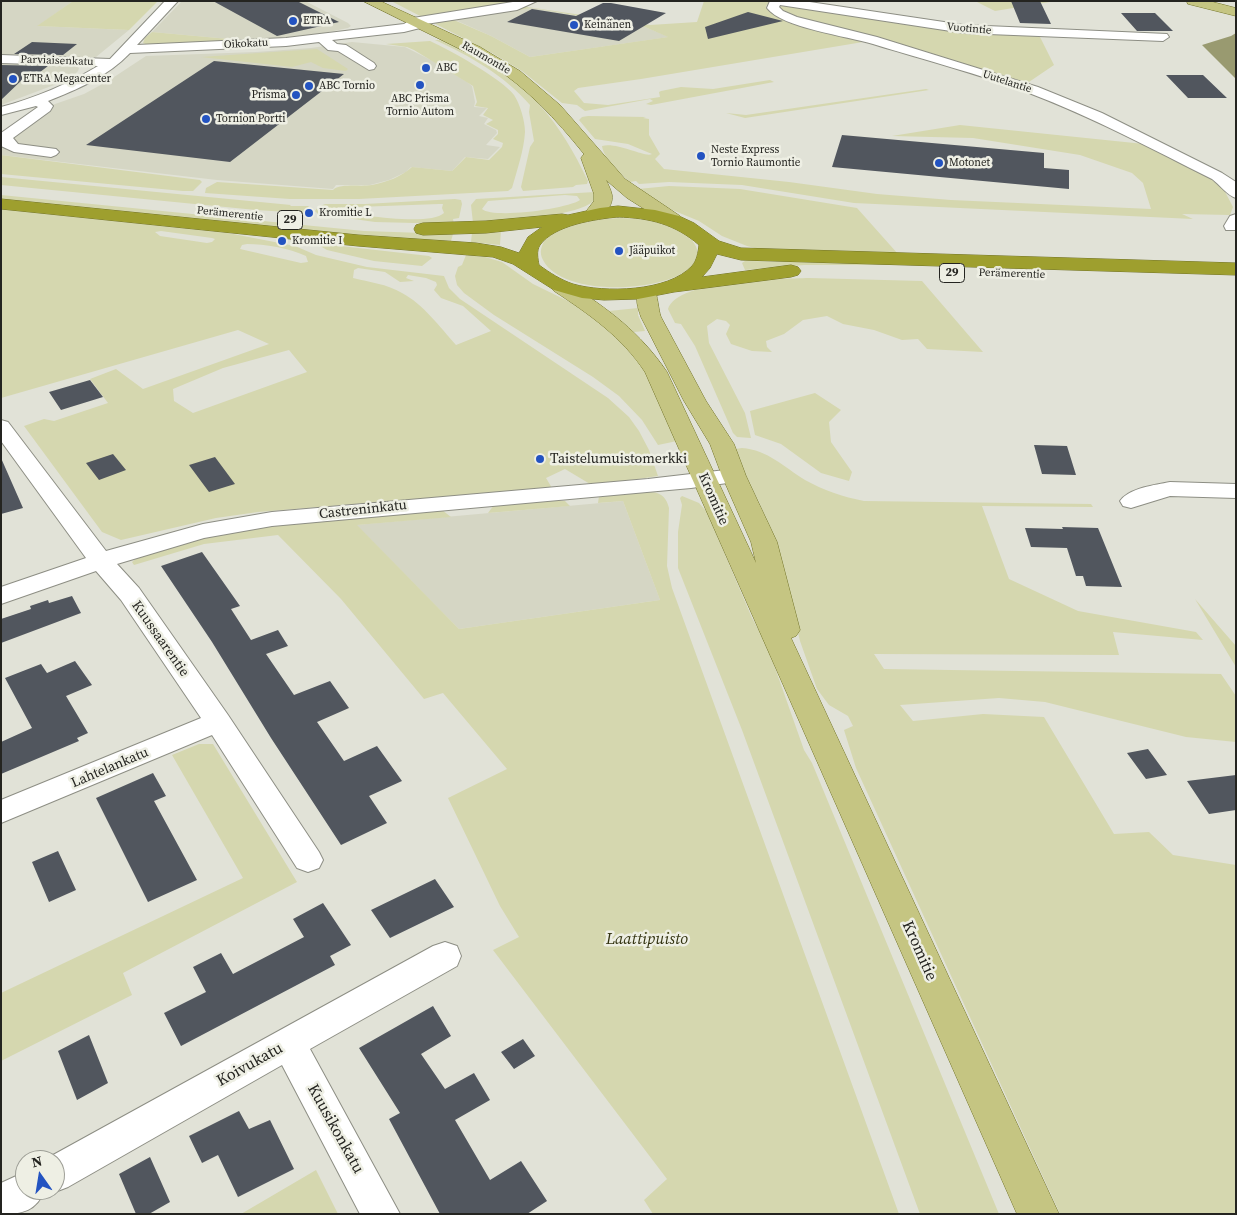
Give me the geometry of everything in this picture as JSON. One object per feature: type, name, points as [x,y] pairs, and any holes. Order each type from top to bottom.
[{"type":"highway","name":"Perämerentie","points":[[1,191],[293,220],[412,229],[486,227],[586,215]]},
{"type":"highway","name":"Perämerentie","points":[[1,204],[361,241],[473,248],[504,253],[530,266]]},
{"type":"highway","name":"29","points":[[637,213],[674,220],[700,234],[709,243],[709,254],[706,261],[688,278],[669,289],[647,293],[604,294],[560,287],[542,277],[530,266],[527,253],[540,236],[586,215],[637,213]]},
{"type":"highway","name":"Perämerentie","points":[[709,243],[728,252],[755,256],[1236,269]]},
{"type":"highway","name":"Perämerentie","points":[[669,289],[737,277],[830,270],[1236,280]]},
{"type":"main road","name":"Raumontie","points":[[369,1],[469,46],[520,78],[546,99],[619,182],[674,220]]},
{"type":"main road","points":[[1193,1],[1236,12]]},
{"type":"main road","name":"Raumontie","points":[[583,142],[603,194],[603,202],[586,215]]},
{"type":"main road","name":"Kromitie","points":[[560,287],[602,313],[645,352],[656,372],[1038,1214]]},
{"type":"main road","name":"Kromitie","points":[[647,293],[647,305],[651,317],[695,401],[722,444],[734,476],[764,542],[801,690]]},
{"type":"street","points":[[1,111],[37,100],[85,80],[113,63],[172,1]]},
{"type":"street","points":[[369,66],[340,42],[364,32],[404,28],[413,22],[517,6],[531,1]]},
{"type":"street","name":"Vuotintie","points":[[778,1],[964,29],[1163,37]]},
{"type":"street","name":"Uutelantie","points":[[778,1],[773,5],[774,10],[793,20],[873,40],[1002,80],[1074,106],[1217,176],[1229,184],[1236,193]]},
{"type":"street","name":"Oikokatu","points":[[128,49],[242,45],[323,39],[333,47],[340,42]]},
{"type":"street","name":"Parviaisenkatu","points":[[1,59],[113,63]]},
{"type":"street","points":[[37,100],[46,106],[45,108],[6,137],[6,142],[14,148],[51,152]]},
{"type":"street","name":"Kuussaarentie","points":[[1,426],[100,561],[130,594],[218,722],[308,860]]},
{"type":"street","name":"Castreninkatu","points":[[1,596],[100,561],[202,531],[268,520],[357,510],[734,476]]},
{"type":"street","points":[[1131,501],[1146,493],[1162,489],[1236,491]]},
{"type":"street","name":"Lahtelankatu","points":[[1,812],[218,722]]},
{"type":"street","name":"Koivukatu","points":[[65,1168],[445,956]]},
{"type":"street","name":"Kuusikonkatu","points":[[289,1044],[381,1214]]},
{"type":"street","points":[[1,1204],[15,1196]]},
{"type":"shaded area","points":[[1,1],[73,1],[38,26],[129,30],[96,57],[83,59],[1,55]]},
{"type":"shaded area","points":[[182,1],[305,1],[351,26],[319,34],[251,41],[152,32]]},
{"type":"shaded area","points":[[532,8],[645,27],[669,37],[530,57],[491,36],[453,19]]},
{"type":"shaded area","points":[[1236,33],[1236,79],[1202,45]]},
{"type":"shaded area","points":[[352,42],[405,47],[467,82],[472,86],[474,107],[487,108],[479,116],[488,118],[484,124],[496,130],[497,133],[486,145],[500,147],[488,159],[465,157],[452,171],[411,167],[406,172],[389,180],[370,185],[336,185],[333,189],[217,180],[1,155],[1,138],[32,112],[84,94],[146,56],[256,52],[311,48]]},
{"type":"shaded area","points":[[1,63],[73,65],[79,68],[70,79],[1,105]]},
{"type":"shaded area","points":[[623,501],[660,600],[459,629],[356,525]]},
{"type":"green space","points":[[73,1],[158,1],[129,30],[37,26]]},
{"type":"green space","points":[[391,1],[530,1],[527,7],[650,25],[697,22],[704,1],[770,1],[766,6],[772,12],[797,24],[869,41],[578,88],[574,91],[584,103],[608,105],[660,97],[659,92],[661,91],[681,87],[713,89],[770,80],[774,82],[651,105],[646,104],[653,101],[650,99],[585,111],[577,105],[562,103],[522,71],[492,53]],"holes":[[[532,8],[645,27],[668,37],[530,57],[491,36],[454,20]]]},
{"type":"green space","points":[[975,1],[1056,1],[995,11]]},
{"type":"green space","points":[[779,3],[1039,35],[1054,65],[1026,84],[796,19],[777,8]]},
{"type":"green space","points":[[152,32],[251,41],[148,45],[143,43],[145,38]]},
{"type":"green space","points":[[435,40],[454,44],[492,66],[527,92],[566,140],[588,181],[587,184],[523,191],[521,187],[530,147],[534,141],[529,112],[530,105],[498,75]]},
{"type":"green space","points":[[430,41],[487,73],[508,88],[514,95],[523,118],[525,132],[512,188],[508,191],[359,199],[290,199],[205,193],[206,188],[217,182],[333,190],[340,187],[367,186],[383,182],[408,171],[412,167],[452,171],[466,157],[489,160],[502,147],[503,143],[493,139],[498,134],[498,130],[486,124],[493,120],[483,115],[488,108],[475,106],[477,102],[473,86],[414,50],[386,44]]},
{"type":"green space","points":[[317,49],[348,69],[346,71],[323,68],[311,62],[292,67],[201,57]]},
{"type":"green space","points":[[929,90],[745,118],[726,113],[746,115]]},
{"type":"green space","points":[[582,117],[646,117],[643,118],[649,119],[649,135],[660,154],[655,159],[664,169],[789,182],[877,194],[951,200],[1151,209],[1143,183],[1132,173],[1080,155],[973,138],[892,136],[960,125],[1144,144],[1210,176],[1221,184],[1233,207],[1230,215],[1182,214],[1193,219],[854,203],[742,185],[669,182],[639,184],[636,181],[630,182],[617,170],[609,161],[602,146],[616,146],[643,154],[652,154],[628,144],[595,139],[579,120]]},
{"type":"green space","points":[[1,155],[200,180],[202,182],[193,191],[183,191],[1,174]]},
{"type":"green space","points":[[1,177],[290,206],[309,206],[303,213],[256,210],[1,185]]},
{"type":"green space","points":[[669,186],[740,189],[857,208],[898,254],[759,249],[747,246],[722,236],[699,221],[665,207],[638,189]]},
{"type":"green space","points":[[595,192],[596,198],[588,205],[558,214],[473,223],[471,205],[476,199]],"holes":[[[565,195],[577,196],[580,200],[573,203],[530,212],[500,213],[482,209],[488,201]]]},
{"type":"green space","points":[[1,195],[364,231],[453,234],[451,241],[358,236],[1,199]]},
{"type":"green space","points":[[455,199],[461,200],[462,204],[459,218],[453,219],[454,224],[375,222],[318,214],[315,211],[318,207],[325,204],[365,204]],"holes":[[[443,204],[444,213],[436,217],[423,219],[372,216],[331,210],[329,208]]]},
{"type":"green space","points":[[1,209],[228,233],[295,246],[316,255],[367,267],[444,276],[449,288],[460,299],[608,398],[629,417],[649,450],[658,476],[590,484],[565,469],[546,478],[552,488],[258,512],[216,518],[121,540],[102,532],[24,426],[44,419],[54,421],[108,403],[90,379],[116,369],[143,389],[269,344],[238,330],[1,398]],"holes":[[[161,231],[215,239],[207,243],[160,236],[155,232]],[[242,245],[261,245],[285,249],[306,256],[308,262],[301,263],[240,249]],[[358,268],[385,272],[400,282],[414,281],[406,278],[408,275],[436,282],[437,285],[434,290],[441,298],[463,306],[491,331],[456,345],[417,303],[390,287],[353,278],[354,270]],[[289,350],[307,372],[193,413],[174,401],[173,389],[223,368]]]},
{"type":"green space","points":[[621,218],[667,224],[683,232],[690,238],[698,255],[690,269],[670,279],[643,285],[612,287],[583,284],[558,275],[543,260],[541,252],[544,241],[562,228],[581,222]]},
{"type":"green space","points":[[501,230],[500,245],[471,242],[472,233]]},
{"type":"green space","points":[[323,244],[429,256],[432,258],[422,266],[374,261],[327,250],[320,246]]},
{"type":"green space","points":[[466,255],[485,257],[502,262],[533,284],[574,304],[600,321],[620,339],[643,366],[677,441],[658,445],[642,420],[619,396],[593,377],[494,315],[464,293],[457,285],[455,276],[458,267],[462,265]]},
{"type":"green space","points":[[745,261],[907,265],[804,265],[745,270],[742,263]]},
{"type":"green space","points":[[809,278],[922,281],[983,352],[927,349],[918,339],[902,340],[874,330],[843,324],[827,316],[803,320],[784,334],[766,341],[767,347],[772,352],[752,351],[731,344],[726,334],[730,325],[726,321],[717,319],[707,326],[709,343],[745,413],[751,438],[737,437],[733,433],[695,346],[681,324],[675,323],[668,309],[676,299],[690,292],[710,286],[755,280]]},
{"type":"green space","points":[[638,308],[638,315],[645,331],[634,332],[609,311]]},
{"type":"green space","points":[[815,393],[841,410],[829,422],[831,442],[852,472],[849,481],[821,473],[781,444],[755,435],[750,411]]},
{"type":"green space","points":[[742,448],[751,449],[768,456],[819,487],[864,501],[1091,504],[1093,507],[982,506],[1009,579],[1078,611],[1196,632],[1203,640],[1113,632],[1119,655],[874,654],[884,669],[1221,674],[1236,696],[1236,742],[1186,737],[1045,702],[999,698],[900,705],[913,721],[983,714],[1044,717],[1114,834],[1149,832],[1173,855],[1236,865],[1236,1214],[1060,1214],[856,768],[844,730],[853,726],[848,716],[829,705],[817,689],[800,641],[776,541],[733,451]]},
{"type":"green space","name":"Laattipuisto","points":[[653,492],[663,496],[667,501],[669,508],[667,566],[672,588],[899,1214],[653,1214],[644,1200],[667,1179],[493,950],[519,937],[500,906],[448,798],[507,769],[443,693],[424,699],[341,599],[278,535],[204,544],[134,565],[132,562],[139,556],[207,536],[279,524],[442,510],[451,517],[357,525],[459,629],[660,600],[623,501],[598,503],[599,496]]},
{"type":"green space","points":[[682,496],[699,503],[707,512],[752,618],[767,645],[804,750],[812,763],[999,1214],[920,1214],[742,730],[678,568],[678,532],[682,505],[680,498]]},
{"type":"green space","points":[[565,501],[570,506],[488,513],[494,505]]},
{"type":"green space","points":[[1195,599],[1236,646],[1236,667]]},
{"type":"green space","points":[[199,744],[213,744],[297,882],[123,973],[132,995],[1,1061],[1,993],[243,878],[172,755]]},
{"type":"green space","points":[[316,1170],[338,1214],[241,1214]]},
{"type":"building","points":[[213,1],[297,1],[339,22],[277,36]]},
{"type":"building","points":[[1011,1],[1040,1],[1051,24],[1020,23]]},
{"type":"building","name":"Keinänen","points":[[603,3],[666,13],[619,41],[507,22],[532,9],[576,16]]},
{"type":"building","points":[[748,12],[783,21],[708,39],[705,27]]},
{"type":"building","points":[[1121,13],[1155,13],[1173,31],[1137,31]]},
{"type":"building","points":[[32,42],[77,44],[63,55],[14,54]]},
{"type":"building","name":"Tornion Portti","points":[[214,61],[344,74],[230,162],[86,145]]},
{"type":"building","name":"ETRA Megacenter","points":[[1,65],[48,66],[31,79],[24,78],[1,100]]},
{"type":"building","points":[[1166,75],[1203,75],[1227,98],[1188,98]]},
{"type":"building","name":"Motonet","points":[[842,135],[1044,153],[1044,168],[1069,170],[1069,189],[832,167]]},
{"type":"building","points":[[90,380],[103,397],[61,410],[49,392]]},
{"type":"building","points":[[1034,445],[1067,446],[1076,475],[1042,474]]},
{"type":"building","points":[[113,454],[126,470],[99,480],[86,463]]},
{"type":"building","points":[[215,457],[235,484],[209,492],[189,465]]},
{"type":"building","points":[[1,458],[23,508],[1,514]]},
{"type":"building","points":[[1062,527],[1098,528],[1122,587],[1086,586],[1083,576],[1076,576],[1067,548],[1031,547],[1025,528],[1063,529]]},
{"type":"building","points":[[202,552],[240,606],[231,609],[251,640],[278,630],[288,646],[266,654],[294,695],[330,681],[349,708],[317,722],[344,761],[377,746],[402,781],[369,796],[387,823],[341,845],[271,738],[212,642],[161,566]]},
{"type":"building","points":[[72,596],[81,613],[1,643],[1,619],[31,609],[30,606],[48,600],[49,603]]},
{"type":"building","points":[[75,661],[92,685],[66,696],[88,733],[77,738],[79,741],[1,774],[1,742],[32,728],[5,678],[41,664],[47,673]]},
{"type":"building","points":[[1148,749],[1167,775],[1146,779],[1127,753]]},
{"type":"building","points":[[153,773],[166,796],[154,801],[197,880],[148,902],[96,798]]},
{"type":"building","points":[[1236,775],[1236,810],[1209,814],[1187,781]]},
{"type":"building","points":[[58,851],[76,890],[49,902],[32,862]]},
{"type":"building","points":[[435,879],[454,907],[390,938],[371,910]]},
{"type":"building","points":[[323,903],[351,945],[330,956],[335,965],[181,1046],[164,1013],[206,992],[193,967],[221,953],[233,974],[304,937],[293,919]]},
{"type":"building","points":[[433,1006],[451,1036],[421,1054],[445,1089],[474,1073],[490,1100],[455,1120],[490,1180],[521,1161],[547,1201],[527,1214],[440,1214],[389,1119],[400,1113],[359,1048]]},
{"type":"building","points":[[89,1035],[108,1083],[77,1100],[58,1051]]},
{"type":"building","points":[[523,1039],[535,1056],[514,1069],[501,1052]]},
{"type":"building","points":[[239,1111],[249,1129],[270,1120],[294,1169],[238,1197],[218,1155],[202,1163],[189,1136]]},
{"type":"building","points":[[150,1157],[170,1202],[149,1214],[136,1214],[119,1174]]},
{"type":"place","name":"ETRA","points":[[293,21]]},
{"type":"place","name":"Keinänen","points":[[574,25]]},
{"type":"place","name":"ABC","points":[[426,68]]},
{"type":"place","name":"ETRA Megacenter","points":[[13,79]]},
{"type":"place","name":"ABC Prisma Tornio Autom","points":[[420,85]]},
{"type":"place","name":"ABC Tornio","points":[[309,86]]},
{"type":"place","name":"Prisma","points":[[296,95]]},
{"type":"place","name":"Tornion Portti","points":[[206,119]]},
{"type":"place","name":"Neste Express Tornio Raumontie","points":[[701,156]]},
{"type":"place","name":"Motonet","points":[[939,163]]},
{"type":"place","name":"Kromitie L","points":[[309,213]]},
{"type":"place","name":"Kromitie I","points":[[282,241]]},
{"type":"place","name":"Jääpuikot","points":[[619,251]]},
{"type":"place","name":"Taistelumuistomerkki","points":[[540,459]]}]
